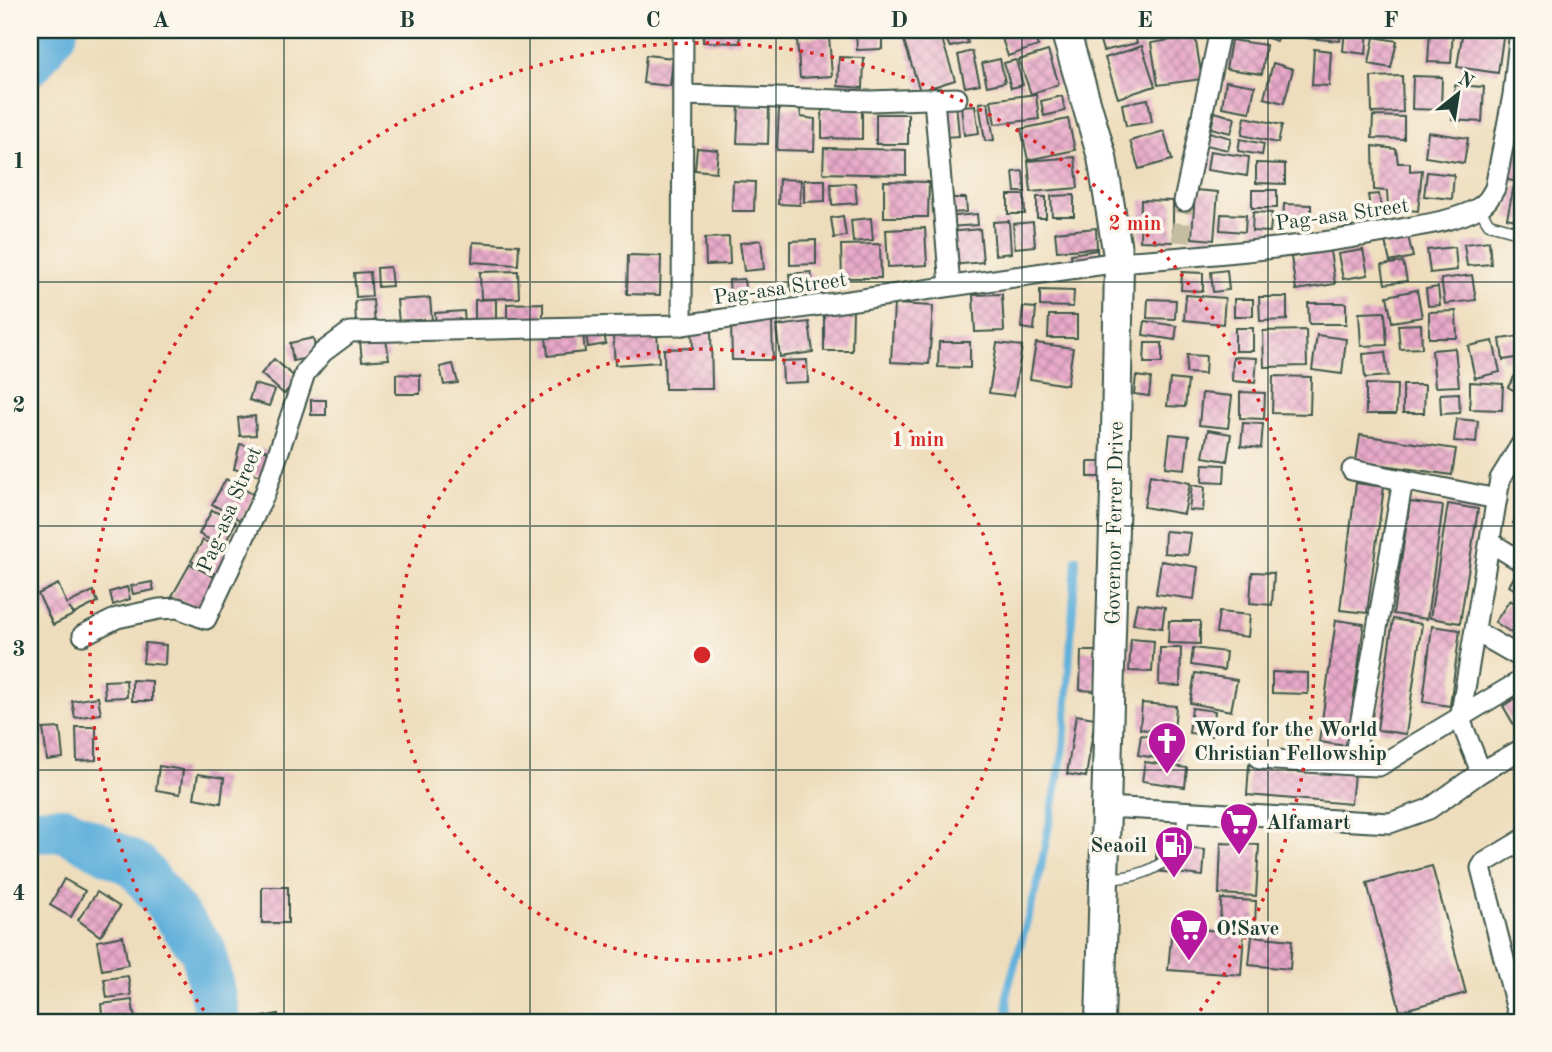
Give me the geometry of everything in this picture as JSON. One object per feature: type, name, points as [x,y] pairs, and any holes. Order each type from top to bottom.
[{"type":"main road","name":"Governor Ferrer Drive","points":[[1065,30],[1102,157],[1119,262],[1100,1022]]},
{"type":"street","points":[[682,325],[683,30]]},
{"type":"street","points":[[1184,201],[1220,30]]},
{"type":"street","points":[[1479,208],[1488,201],[1495,188],[1513,95],[1521,30]]},
{"type":"street","points":[[683,94],[870,101],[957,98]]},
{"type":"street","points":[[934,99],[950,286]]},
{"type":"street","name":"Pag-asa Street","points":[[83,635],[117,618],[159,609],[178,608],[205,619],[265,493],[305,373],[323,352],[350,332],[682,325],[1119,262],[1181,250],[1353,238],[1429,224],[1479,208]]},
{"type":"street","points":[[1481,772],[1460,719],[1500,479],[1522,443]]},
{"type":"street","points":[[1352,470],[1497,499]]},
{"type":"street","points":[[1353,765],[1403,480]]},
{"type":"street","points":[[1490,542],[1522,562]]},
{"type":"street","points":[[1475,631],[1522,658]]},
{"type":"street","points":[[1260,760],[1379,766],[1522,680]]},
{"type":"street","points":[[1106,807],[1390,823],[1429,809],[1481,772],[1522,749]]},
{"type":"street","points":[[1520,1022],[1482,868],[1484,863],[1522,839]]},
{"type":"lane","points":[[1479,208],[1489,224],[1522,233]]},
{"type":"lane","points":[[1104,878],[1125,878],[1147,872],[1169,857],[1177,845],[1184,811]]},
{"type":"building","points":[[703,30],[740,30],[740,43],[703,42]]},
{"type":"building","points":[[856,30],[882,30],[882,49],[857,50]]},
{"type":"building","points":[[939,30],[955,80],[920,91],[904,41]]},
{"type":"building","points":[[941,30],[964,30],[968,43],[950,47]]},
{"type":"building","points":[[999,30],[1032,30],[1038,46],[1008,56]]},
{"type":"building","points":[[1097,30],[1134,30],[1137,43],[1103,51]]},
{"type":"building","points":[[1247,30],[1281,30],[1276,41]]},
{"type":"building","points":[[1308,30],[1341,30],[1340,41],[1307,38]]},
{"type":"building","points":[[1345,30],[1368,30],[1366,54],[1343,51]]},
{"type":"building","points":[[1430,30],[1453,30],[1451,63],[1428,62]]},
{"type":"building","points":[[1463,30],[1504,31],[1498,73],[1457,67]]},
{"type":"building","points":[[829,36],[832,76],[800,78],[797,39]]},
{"type":"building","points":[[1195,36],[1202,79],[1158,85],[1151,43]]},
{"type":"building","points":[[1374,37],[1397,41],[1391,68],[1369,64]]},
{"type":"building","points":[[1231,40],[1266,45],[1262,74],[1226,69]]},
{"type":"building","points":[[1142,46],[1155,86],[1118,98],[1105,58]]},
{"type":"building","points":[[1314,49],[1331,51],[1329,86],[1312,85]]},
{"type":"building","points":[[972,51],[980,84],[965,87],[958,55]]},
{"type":"building","points":[[1048,51],[1059,84],[1031,94],[1019,60]]},
{"type":"building","points":[[646,55],[673,58],[670,86],[643,83]]},
{"type":"building","points":[[839,57],[864,58],[863,88],[838,86]]},
{"type":"building","points":[[1000,59],[1005,82],[987,86],[982,63]]},
{"type":"building","points":[[1016,60],[1023,85],[1011,88],[1004,63]]},
{"type":"building","points":[[1273,63],[1293,69],[1284,103],[1264,98]]},
{"type":"building","points":[[1402,76],[1403,112],[1372,113],[1371,77]]},
{"type":"building","points":[[1413,76],[1442,77],[1441,110],[1412,109]]},
{"type":"building","points":[[1226,81],[1255,86],[1250,112],[1222,107]]},
{"type":"building","points":[[1455,85],[1484,87],[1482,122],[1452,120]]},
{"type":"building","points":[[1036,94],[1039,119],[995,124],[991,100]]},
{"type":"building","points":[[1062,96],[1065,111],[1044,116],[1041,101]]},
{"type":"building","points":[[1148,99],[1152,122],[1126,126],[1122,104]]},
{"type":"building","points":[[988,102],[994,140],[985,141],[979,103]]},
{"type":"building","points":[[956,103],[959,136],[944,137],[941,104]]},
{"type":"building","points":[[739,105],[769,107],[768,144],[737,143]]},
{"type":"building","points":[[975,105],[979,133],[964,135],[961,106]]},
{"type":"building","points":[[779,108],[800,108],[801,117],[815,119],[814,151],[777,150]]},
{"type":"building","points":[[822,108],[862,108],[862,139],[822,138]]},
{"type":"building","points":[[1215,112],[1235,118],[1231,133],[1211,128]]},
{"type":"building","points":[[876,114],[908,114],[908,144],[876,144]]},
{"type":"building","points":[[1373,116],[1404,117],[1404,139],[1372,138]]},
{"type":"building","points":[[1245,117],[1282,125],[1278,143],[1242,135]]},
{"type":"building","points":[[1522,118],[1522,183],[1504,179]]},
{"type":"building","points":[[1068,119],[1075,150],[1028,160],[1021,129]]},
{"type":"building","points":[[1164,131],[1172,160],[1139,169],[1130,141]]},
{"type":"building","points":[[1209,132],[1231,138],[1228,150],[1206,145]]},
{"type":"building","points":[[1428,132],[1468,138],[1464,163],[1425,157]]},
{"type":"building","points":[[1240,139],[1264,144],[1262,155],[1238,151]]},
{"type":"building","points":[[1373,146],[1396,149],[1398,163],[1410,163],[1410,171],[1422,170],[1418,211],[1388,208],[1387,191],[1374,190]]},
{"type":"building","points":[[697,148],[718,150],[716,172],[695,170]]},
{"type":"building","points":[[824,148],[906,150],[906,175],[823,173]]},
{"type":"building","points":[[1210,151],[1249,157],[1247,176],[1207,170]]},
{"type":"building","points":[[1075,157],[1078,188],[1031,192],[1028,161]]},
{"type":"building","points":[[1256,163],[1285,164],[1285,184],[1256,183]]},
{"type":"building","points":[[1023,171],[1025,192],[1015,192],[1013,172]]},
{"type":"building","points":[[1427,172],[1454,175],[1452,199],[1424,196]]},
{"type":"building","points":[[779,179],[801,180],[800,205],[778,204]]},
{"type":"building","points":[[804,180],[825,180],[825,201],[804,202]]},
{"type":"building","points":[[733,181],[755,182],[754,211],[732,211]]},
{"type":"building","points":[[884,181],[929,182],[928,217],[884,217]]},
{"type":"building","points":[[855,183],[857,203],[832,205],[831,184]]},
{"type":"building","points":[[1514,186],[1522,188],[1522,222],[1507,218]]},
{"type":"building","points":[[1195,190],[1218,192],[1214,240],[1192,238]]},
{"type":"building","points":[[1252,190],[1277,190],[1277,208],[1252,208]]},
{"type":"building","points":[[1379,194],[1382,213],[1371,214],[1368,195]]},
{"type":"building","points":[[1008,195],[1024,195],[1025,214],[1008,214]]},
{"type":"building","points":[[1074,195],[1074,216],[1052,216],[1051,196]]},
{"type":"building","points":[[1037,197],[1046,197],[1046,218],[1037,218]]},
{"type":"building","points":[[948,198],[966,198],[967,212],[948,213]]},
{"type":"building","points":[[1141,200],[1173,201],[1173,242],[1140,241]]},
{"type":"building","points":[[1284,204],[1311,205],[1311,223],[1283,223]]},
{"type":"building","points":[[1253,212],[1272,213],[1270,232],[1252,231]]},
{"type":"building","points":[[977,214],[978,225],[947,227],[946,217]]},
{"type":"building","points":[[1221,214],[1246,215],[1245,232],[1220,230]]},
{"type":"building","points":[[843,216],[846,236],[834,238],[831,218]]},
{"type":"building","points":[[871,218],[873,240],[853,242],[851,220]]},
{"type":"building","points":[[1009,221],[1011,253],[995,255],[993,222]]},
{"type":"building","points":[[1033,222],[1035,246],[1015,248],[1013,224]]},
{"type":"building","points":[[925,228],[927,265],[888,267],[886,230]]},
{"type":"building","points":[[1096,228],[1097,248],[1057,251],[1055,232]]},
{"type":"building","points":[[980,229],[983,262],[952,265],[949,232]]},
{"type":"building","points":[[1407,232],[1413,257],[1390,262],[1384,237]]},
{"type":"building","points":[[729,237],[730,264],[706,265],[705,238]]},
{"type":"building","points":[[761,240],[764,269],[744,271],[740,243]]},
{"type":"building","points":[[816,240],[816,264],[790,265],[790,241]]},
{"type":"building","points":[[1489,241],[1491,264],[1467,266],[1464,244]]},
{"type":"building","points":[[473,242],[519,245],[518,265],[472,262]]},
{"type":"building","points":[[880,244],[881,278],[842,278],[841,245]]},
{"type":"building","points":[[1455,247],[1457,270],[1430,273],[1427,250]]},
{"type":"building","points":[[1097,250],[1099,263],[1073,267],[1071,254]]},
{"type":"building","points":[[1363,250],[1368,275],[1343,279],[1338,254]]},
{"type":"building","points":[[1330,251],[1335,284],[1296,290],[1291,257]]},
{"type":"building","points":[[628,255],[661,256],[660,295],[627,294]]},
{"type":"building","points":[[1403,262],[1407,281],[1385,284],[1382,265]]},
{"type":"building","points":[[390,267],[392,286],[378,287],[377,268]]},
{"type":"building","points":[[1227,270],[1229,290],[1213,292],[1211,272]]},
{"type":"building","points":[[518,271],[519,298],[481,299],[480,272]]},
{"type":"building","points":[[370,272],[372,296],[356,297],[354,273]]},
{"type":"building","points":[[811,272],[813,289],[791,291],[789,274]]},
{"type":"building","points":[[1182,272],[1203,273],[1203,291],[1181,290]]},
{"type":"building","points":[[1472,275],[1476,300],[1445,304],[1441,279]]},
{"type":"building","points":[[744,279],[746,299],[730,300],[729,280]]},
{"type":"building","points":[[1438,287],[1440,305],[1428,306],[1426,289]]},
{"type":"building","points":[[1040,290],[1074,291],[1073,307],[1040,306]]},
{"type":"building","points":[[1417,290],[1422,317],[1392,322],[1387,296]]},
{"type":"building","points":[[1002,294],[1004,331],[975,332],[973,295]]},
{"type":"building","points":[[1186,295],[1225,298],[1223,324],[1184,320]]},
{"type":"building","points":[[1259,297],[1287,297],[1287,320],[1260,321]]},
{"type":"building","points":[[430,298],[432,321],[399,324],[397,300]]},
{"type":"building","points":[[496,299],[496,328],[475,328],[475,300]]},
{"type":"building","points":[[1148,299],[1176,300],[1175,319],[1147,318]]},
{"type":"building","points":[[1234,299],[1253,299],[1253,316],[1234,316]]},
{"type":"building","points":[[373,300],[375,324],[356,325],[355,301]]},
{"type":"building","points":[[543,303],[543,325],[507,326],[507,304]]},
{"type":"building","points":[[1308,303],[1346,303],[1346,324],[1309,324]]},
{"type":"building","points":[[894,304],[933,306],[929,364],[891,362]]},
{"type":"building","points":[[1023,307],[1036,308],[1034,330],[1021,328]]},
{"type":"building","points":[[824,308],[853,309],[852,351],[824,351]]},
{"type":"building","points":[[464,311],[465,325],[436,327],[435,313]]},
{"type":"building","points":[[1456,311],[1457,338],[1429,338],[1429,312]]},
{"type":"building","points":[[1385,312],[1387,345],[1361,346],[1359,313]]},
{"type":"building","points":[[1049,315],[1077,315],[1077,338],[1048,338]]},
{"type":"building","points":[[1145,321],[1177,326],[1175,340],[1143,335]]},
{"type":"building","points":[[772,322],[773,360],[732,360],[731,323]]},
{"type":"building","points":[[809,322],[813,352],[780,357],[776,326]]},
{"type":"building","points":[[1421,324],[1422,348],[1400,349],[1398,325]]},
{"type":"building","points":[[1235,328],[1253,328],[1253,351],[1235,351]]},
{"type":"building","points":[[711,329],[712,389],[665,389],[664,349],[693,348],[692,330]]},
{"type":"building","points":[[1306,330],[1307,366],[1264,367],[1263,331]]},
{"type":"building","points":[[604,332],[606,344],[588,347],[586,335]]},
{"type":"building","points":[[657,332],[659,362],[615,365],[613,336]]},
{"type":"building","points":[[583,333],[585,352],[548,356],[546,337]]},
{"type":"building","points":[[1317,335],[1346,339],[1342,374],[1312,370]]},
{"type":"building","points":[[1522,336],[1522,357],[1503,360],[1500,339]]},
{"type":"building","points":[[313,338],[317,356],[293,361],[290,343]]},
{"type":"building","points":[[386,339],[389,359],[362,361],[360,341]]},
{"type":"building","points":[[1493,341],[1500,372],[1475,378],[1468,346]]},
{"type":"building","points":[[939,342],[970,342],[970,368],[938,367]]},
{"type":"building","points":[[997,343],[1022,346],[1014,396],[989,393]]},
{"type":"building","points":[[1036,343],[1073,348],[1067,385],[1030,379]]},
{"type":"building","points":[[1145,343],[1162,343],[1162,363],[1144,363]]},
{"type":"building","points":[[1455,348],[1459,386],[1435,387],[1432,350]]},
{"type":"building","points":[[1385,352],[1388,376],[1365,378],[1363,354]]},
{"type":"building","points":[[1187,355],[1206,356],[1205,374],[1186,373]]},
{"type":"building","points":[[1233,357],[1257,358],[1255,383],[1232,381]]},
{"type":"building","points":[[274,359],[297,379],[284,394],[261,374]]},
{"type":"building","points":[[807,360],[808,382],[783,383],[782,361]]},
{"type":"building","points":[[453,364],[458,383],[444,385],[440,367]]},
{"type":"building","points":[[396,374],[420,375],[420,394],[396,394]]},
{"type":"building","points":[[1516,374],[1522,378],[1522,395],[1508,387]]},
{"type":"building","points":[[1136,376],[1151,378],[1149,396],[1134,394]]},
{"type":"building","points":[[1273,376],[1311,377],[1310,414],[1272,413]]},
{"type":"building","points":[[1170,379],[1188,381],[1185,407],[1167,406]]},
{"type":"building","points":[[1470,382],[1503,384],[1502,410],[1470,409]]},
{"type":"building","points":[[254,384],[275,390],[269,406],[249,400]]},
{"type":"building","points":[[1366,384],[1397,385],[1396,414],[1366,414]]},
{"type":"building","points":[[1403,385],[1425,385],[1424,413],[1403,413]]},
{"type":"building","points":[[1240,392],[1265,393],[1264,419],[1240,418]]},
{"type":"building","points":[[1202,393],[1232,396],[1228,428],[1199,425]]},
{"type":"building","points":[[1459,393],[1460,413],[1441,414],[1440,394]]},
{"type":"building","points":[[311,400],[326,400],[326,415],[311,415]]},
{"type":"building","points":[[255,416],[256,435],[240,436],[238,418]]},
{"type":"building","points":[[1457,419],[1478,421],[1476,443],[1454,441]]},
{"type":"building","points":[[1243,423],[1263,424],[1261,448],[1241,446]]},
{"type":"building","points":[[1208,430],[1231,434],[1227,461],[1203,457]]},
{"type":"building","points":[[1170,434],[1189,436],[1185,469],[1166,467]]},
{"type":"building","points":[[1360,435],[1456,449],[1452,475],[1356,461]]},
{"type":"building","points":[[240,444],[272,452],[266,477],[234,469]]},
{"type":"building","points":[[1088,462],[1105,462],[1105,477],[1088,477]]},
{"type":"building","points":[[1203,464],[1225,465],[1224,483],[1202,482]]},
{"type":"building","points":[[1150,475],[1190,483],[1184,514],[1144,507]]},
{"type":"building","points":[[226,479],[254,495],[240,520],[212,504]]},
{"type":"building","points":[[1356,483],[1384,487],[1367,613],[1340,610]]},
{"type":"building","points":[[1192,485],[1205,487],[1203,511],[1189,510]]},
{"type":"building","points":[[1410,502],[1443,506],[1427,619],[1393,614]]},
{"type":"building","points":[[1448,504],[1478,509],[1460,623],[1430,618]]},
{"type":"building","points":[[1522,507],[1522,528],[1513,523]]},
{"type":"building","points":[[212,510],[236,522],[223,547],[199,534]]},
{"type":"building","points":[[1165,531],[1191,533],[1188,555],[1164,553]]},
{"type":"building","points":[[203,540],[230,555],[219,576],[191,561]]},
{"type":"building","points":[[1161,561],[1198,567],[1194,599],[1156,594]]},
{"type":"building","points":[[190,564],[218,579],[201,611],[172,596]]},
{"type":"building","points":[[1520,566],[1522,568],[1522,594],[1509,586]]},
{"type":"building","points":[[1252,572],[1274,573],[1272,605],[1250,603]]},
{"type":"building","points":[[152,582],[154,590],[133,594],[131,586]]},
{"type":"building","points":[[58,584],[67,604],[93,591],[98,602],[74,614],[69,608],[73,615],[53,625],[38,594]]},
{"type":"building","points":[[127,587],[130,599],[113,605],[110,592]]},
{"type":"building","points":[[1510,600],[1522,608],[1522,640],[1495,622]]},
{"type":"building","points":[[1137,603],[1165,607],[1162,628],[1133,624]]},
{"type":"building","points":[[1219,612],[1250,615],[1248,637],[1216,633]]},
{"type":"building","points":[[1393,619],[1422,624],[1406,734],[1377,730]]},
{"type":"building","points":[[1336,620],[1364,624],[1347,746],[1319,742]]},
{"type":"building","points":[[1169,621],[1200,621],[1200,644],[1168,643]]},
{"type":"building","points":[[1432,626],[1460,630],[1450,706],[1423,702]]},
{"type":"building","points":[[1131,639],[1154,641],[1152,672],[1129,671]]},
{"type":"building","points":[[145,643],[166,645],[165,665],[143,663]]},
{"type":"building","points":[[1160,648],[1181,648],[1180,686],[1159,685]]},
{"type":"building","points":[[1193,648],[1226,652],[1224,670],[1191,665]]},
{"type":"building","points":[[1081,651],[1096,651],[1095,691],[1080,690]]},
{"type":"building","points":[[1272,672],[1308,673],[1308,694],[1272,693]]},
{"type":"building","points":[[1195,673],[1237,680],[1231,711],[1190,703]]},
{"type":"building","points":[[126,680],[127,697],[105,698],[104,681]]},
{"type":"building","points":[[132,680],[152,681],[152,701],[132,701]]},
{"type":"building","points":[[1522,694],[1522,727],[1517,730],[1503,706]]},
{"type":"building","points":[[98,697],[101,714],[75,718],[72,701]]},
{"type":"building","points":[[1142,703],[1176,706],[1174,733],[1140,729]]},
{"type":"building","points":[[1192,708],[1215,711],[1212,736],[1189,733]]},
{"type":"building","points":[[1076,715],[1095,718],[1086,777],[1067,774]]},
{"type":"building","points":[[76,727],[96,727],[96,760],[77,761]]},
{"type":"building","points":[[60,728],[63,758],[47,760],[43,729]]},
{"type":"building","points":[[1141,735],[1182,741],[1179,762],[1138,755]]},
{"type":"building","points":[[1145,762],[1187,768],[1185,787],[1142,781]]},
{"type":"building","points":[[1249,765],[1354,774],[1351,804],[1247,795]]},
{"type":"building","points":[[159,766],[183,770],[180,794],[156,790]]},
{"type":"building","points":[[198,774],[224,778],[221,803],[194,798]]},
{"type":"building","points":[[1221,843],[1259,845],[1256,896],[1219,894]]},
{"type":"building","points":[[1157,846],[1205,850],[1203,876],[1155,871]]},
{"type":"building","points":[[1432,866],[1466,993],[1400,1011],[1367,883]]},
{"type":"building","points":[[64,879],[85,891],[71,917],[50,905]]},
{"type":"building","points":[[262,887],[288,887],[288,923],[262,923]]},
{"type":"building","points":[[97,892],[120,907],[100,936],[78,920]]},
{"type":"building","points":[[1221,899],[1256,901],[1255,927],[1220,925]]},
{"type":"building","points":[[1172,927],[1244,933],[1241,975],[1168,970]]},
{"type":"building","points":[[123,936],[128,965],[102,970],[97,941]]},
{"type":"building","points":[[1252,936],[1292,940],[1290,969],[1249,965]]},
{"type":"building","points":[[128,976],[131,995],[107,998],[104,979]]},
{"type":"building","points":[[132,1000],[135,1020],[103,1022],[101,1004]]},
{"type":"building","points":[[278,1014],[279,1022],[253,1022],[253,1019]]},
{"type":"waterway","points":[[30,63],[55,30]]},
{"type":"waterway","points":[[1008,1022],[1007,992],[1038,882],[1064,748],[1076,559]]},
{"type":"waterway","points":[[30,830],[64,829],[137,866],[203,950],[216,1022]]},
{"type":"tunnel","points":[[1181,242],[1184,201]]},
{"type":"place","name":"Word for the World Christian Fellowship","points":[[1167,775]]},
{"type":"place","name":"Alfamart","points":[[1239,856]]},
{"type":"place","name":"Seaoil","points":[[1174,879]]},
{"type":"place","name":"O!Save","points":[[1189,962]]}]
